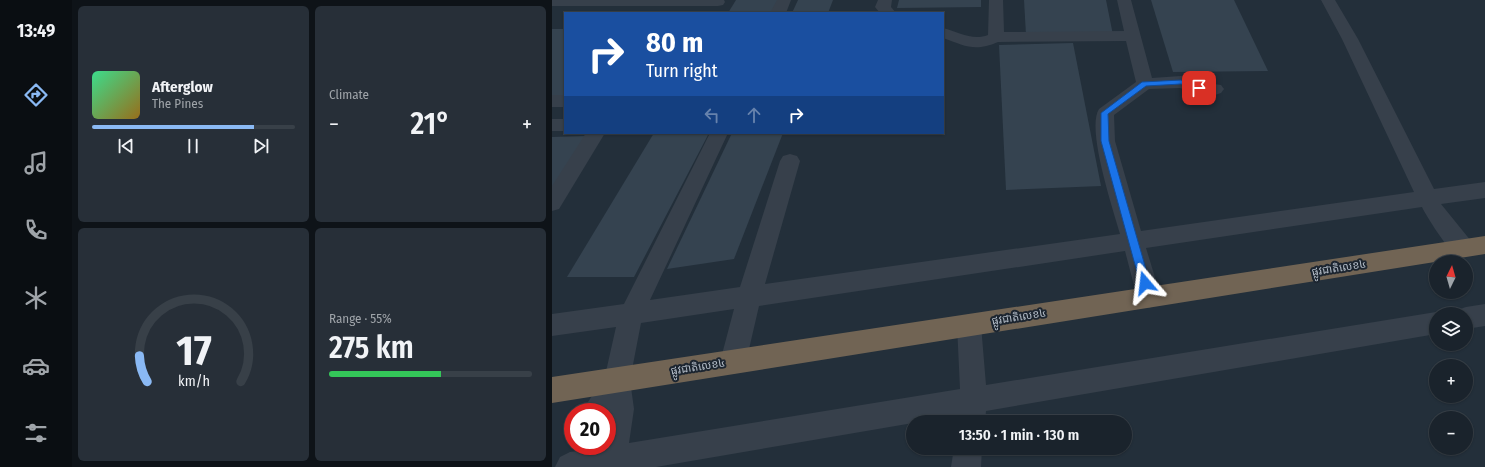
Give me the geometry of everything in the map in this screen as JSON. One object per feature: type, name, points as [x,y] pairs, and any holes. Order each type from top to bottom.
[{"type":"highway","name":"ផ្លូវជាតិលេខ៤","points":[[552,390],[1474,246]]},
{"type":"street","points":[[778,12],[784,0]]},
{"type":"street","points":[[885,0],[883,7],[887,12]]},
{"type":"street","points":[[996,0],[996,37]]},
{"type":"street","points":[[1124,0],[1145,84]]},
{"type":"street","points":[[1328,0],[1350,39],[1435,213],[1474,246]]},
{"type":"street","points":[[552,2],[718,2]]},
{"type":"street","points":[[944,32],[969,42],[982,43],[996,37],[1133,36]]},
{"type":"street","points":[[1149,297],[1105,141],[1105,113],[1145,84],[1181,82],[1199,88],[1215,89]]},
{"type":"street","points":[[552,101],[564,101]]},
{"type":"street","points":[[552,125],[564,125]]},
{"type":"street","points":[[552,202],[595,134]]},
{"type":"street","points":[[610,464],[620,409],[617,380],[631,314],[719,134]]},
{"type":"street","points":[[733,362],[749,296],[790,161]]},
{"type":"street","points":[[552,325],[1485,190]]},
{"type":"street","points":[[1473,317],[1485,315]]},
{"type":"street","points":[[575,462],[610,464],[973,411],[1429,324]]},
{"type":"street","points":[[968,325],[973,411]]},
{"type":"street","points":[[603,403],[617,380]]},
{"type":"street","points":[[966,467],[967,455]]},
{"type":"building","points":[[736,0],[780,0],[773,12],[729,12]]},
{"type":"building","points":[[798,0],[833,0],[828,12],[792,12]]},
{"type":"building","points":[[899,0],[981,0],[981,7],[897,8]]},
{"type":"building","points":[[1024,0],[1106,0],[1113,35],[1026,35]]},
{"type":"building","points":[[1151,0],[1234,0],[1268,71],[1173,72]]},
{"type":"building","points":[[552,29],[564,29],[564,98],[552,99]]},
{"type":"building","points":[[1073,43],[1101,186],[1006,190],[999,45]]},
{"type":"building","points":[[653,134],[708,134],[634,277],[567,277]]},
{"type":"building","points":[[732,134],[783,134],[734,259],[667,269]]},
{"type":"building","points":[[586,136],[552,188],[552,137]]},
{"type":"route","points":[[1145,283],[1105,141],[1105,113],[1145,84],[1181,82],[1188,83],[1199,88]]}]
